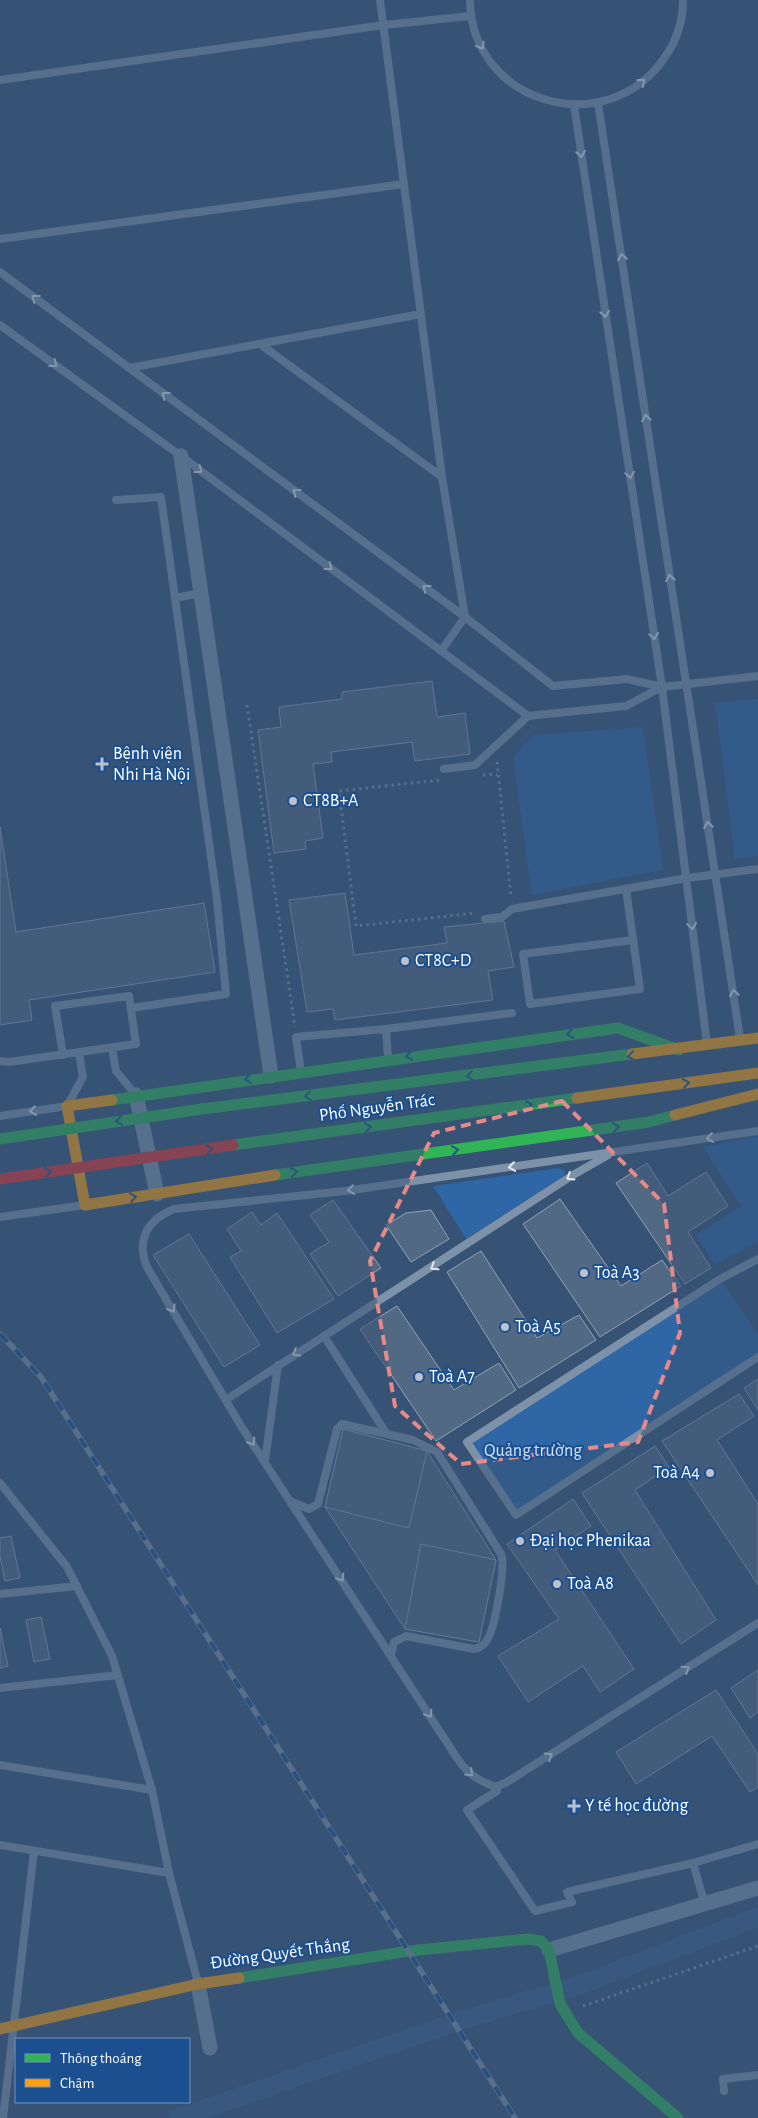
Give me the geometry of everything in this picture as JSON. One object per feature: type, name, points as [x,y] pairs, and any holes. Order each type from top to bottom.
[{"type":"street","points":[[181,456],[271,1076]]},
{"type":"street","name":"Phố Nguyễn Trác","points":[[66,1106],[618,1028],[679,1050]]},
{"type":"street","name":"Phố Nguyễn Trác","points":[[0,1139],[202,1109],[679,1050],[758,1038]]},
{"type":"street","name":"Phố Nguyễn Trác","points":[[0,1179],[758,1073]]},
{"type":"street","points":[[66,1106],[85,1205],[649,1122],[758,1094]]},
{"type":"street","points":[[136,1095],[157,1194]]},
{"type":"street","points":[[678,2118],[578,2033],[559,2008],[548,1958],[758,1888]]},
{"type":"street","name":"Đường Quyết Thắng","points":[[0,2029],[198,1984],[330,1966],[409,1950],[514,1939],[541,1941],[548,1958]]},
{"type":"street","points":[[198,1984],[210,2048]]},
{"type":"lane","points":[[380,0],[442,477],[465,618],[442,651]]},
{"type":"lane","points":[[470,0],[470,16],[479,44],[495,69],[518,88],[545,100],[574,105],[598,103],[629,92],[655,72],[674,44],[683,13],[683,0]]},
{"type":"lane","points":[[0,80],[384,25],[470,16]]},
{"type":"lane","points":[[598,103],[741,1041]]},
{"type":"lane","points":[[574,105],[662,688],[707,1046]]},
{"type":"lane","points":[[0,238],[404,184]]},
{"type":"lane","points":[[0,272],[465,618],[552,686],[627,679],[662,688]]},
{"type":"lane","points":[[129,368],[421,314]]},
{"type":"lane","points":[[0,325],[181,456],[528,716]]},
{"type":"lane","points":[[260,344],[442,477]]},
{"type":"lane","points":[[116,500],[161,497],[217,900],[226,994],[131,1008]]},
{"type":"lane","points":[[174,598],[201,593]]},
{"type":"lane","points":[[444,769],[475,765],[528,716],[626,706],[662,688],[686,683],[758,676]]},
{"type":"lane","points":[[484,916],[502,917],[512,909],[687,878],[758,869]]},
{"type":"lane","points":[[626,889],[640,989],[530,1004],[523,954],[633,940]]},
{"type":"lane","points":[[0,1061],[9,1062],[79,1053],[136,1044],[129,996],[55,1006],[63,1055]]},
{"type":"lane","points":[[301,1072],[296,1037],[386,1029],[512,1013]]},
{"type":"lane","points":[[386,1029],[388,1059]]},
{"type":"lane","points":[[112,1048],[116,1071],[136,1095]]},
{"type":"lane","points":[[0,1116],[66,1106],[82,1077],[79,1053]]},
{"type":"lane","points":[[758,1131],[345,1191],[174,1209],[157,1218],[145,1232],[142,1240],[143,1259],[265,1462],[392,1655],[462,1766],[478,1780],[496,1787],[516,1777],[758,1623]]},
{"type":"lane","points":[[228,1399],[573,1175],[612,1153]]},
{"type":"lane","points":[[0,1217],[85,1205]]},
{"type":"lane","points":[[758,1259],[720,1279],[467,1442],[516,1515],[758,1357]]},
{"type":"lane","points":[[324,1336],[386,1433]]},
{"type":"lane","points":[[265,1462],[278,1365]]},
{"type":"lane","points":[[290,1500],[309,1509],[318,1504],[340,1425],[345,1424],[418,1441],[437,1452],[499,1550],[504,1563],[489,1635],[482,1646],[474,1649],[406,1636],[394,1642],[392,1655]]},
{"type":"lane","points":[[2,1488],[67,1567],[112,1656],[152,1790],[169,1873],[198,1984]]},
{"type":"lane","points":[[0,1594],[77,1586]]},
{"type":"lane","points":[[0,1688],[118,1675]]},
{"type":"lane","points":[[0,1765],[152,1790]]},
{"type":"lane","points":[[493,1786],[496,1791],[467,1810],[535,1911],[572,1902],[567,1892],[693,1863],[758,1844]]},
{"type":"lane","points":[[0,1846],[169,1873]]},
{"type":"lane","points":[[3,2118],[34,1851]]},
{"type":"lane","points":[[693,1863],[704,1905]]},
{"type":"lane","points":[[724,2091],[723,2079],[758,2075]]},
{"type":"path","points":[[247,705],[296,1037]]},
{"type":"path","points":[[496,746],[497,774],[512,909]]},
{"type":"path","points":[[478,776],[497,774]]},
{"type":"path","points":[[448,779],[339,791],[356,926],[484,916]]},
{"type":"path","points":[[559,2008],[758,1946]]},
{"type":"highlighted area","points":[[562,1101],[664,1204],[680,1333],[638,1442],[461,1464],[395,1406],[370,1261],[434,1133]]},
{"type":"green space","points":[[758,699],[758,856],[735,859],[715,703]]},
{"type":"green space","points":[[643,727],[663,870],[532,895],[513,758],[534,735]]},
{"type":"green space","points":[[758,1136],[758,1242],[715,1265],[696,1235],[741,1206],[703,1147]]},
{"type":"green space","points":[[559,1168],[565,1171],[564,1176],[466,1239],[433,1186]]},
{"type":"green space","name":"Quảng trường","points":[[720,1279],[758,1334],[758,1357],[516,1515],[467,1442]]},
{"type":"building","name":"CT8B+A","points":[[432,681],[437,717],[465,713],[470,754],[415,761],[412,742],[331,752],[332,762],[313,764],[323,838],[305,841],[306,849],[274,853],[258,730],[281,727],[279,707],[342,699],[342,692]]},
{"type":"building","points":[[0,827],[16,932],[204,903],[215,972],[29,1000],[32,1020],[0,1025]]},
{"type":"building","name":"CT8C+D","points":[[345,893],[354,955],[447,943],[444,927],[504,921],[514,967],[488,971],[493,1000],[335,1020],[333,1009],[307,1012],[289,900]]},
{"type":"building","points":[[647,1163],[668,1196],[706,1172],[728,1206],[688,1232],[711,1268],[685,1284],[616,1183]]},
{"type":"building","name":"Toà A3","points":[[560,1199],[621,1286],[662,1260],[681,1286],[600,1337],[523,1224]]},
{"type":"building","points":[[333,1200],[381,1268],[338,1296],[310,1254],[329,1242],[310,1215]]},
{"type":"building","points":[[431,1210],[449,1239],[411,1262],[386,1225],[406,1213]]},
{"type":"building","points":[[252,1212],[261,1225],[277,1213],[334,1299],[277,1333],[230,1257],[241,1251],[227,1229]]},
{"type":"building","points":[[189,1234],[260,1345],[224,1367],[153,1255]]},
{"type":"building","name":"Toà A5","points":[[481,1251],[537,1338],[579,1315],[596,1340],[519,1388],[447,1272]]},
{"type":"building","name":"Toà A7","points":[[397,1306],[454,1390],[499,1363],[516,1390],[436,1441],[360,1329]]},
{"type":"building","points":[[758,1379],[758,1410],[744,1388]]},
{"type":"building","name":"Toà A4","points":[[739,1394],[754,1416],[717,1440],[758,1504],[758,1585],[662,1441]]},
{"type":"building","points":[[343,1429],[427,1451],[496,1560],[479,1642],[405,1629],[325,1507]]},
{"type":"building","points":[[343,1429],[427,1451],[409,1528],[325,1507]]},
{"type":"building","points":[[655,1446],[669,1467],[635,1490],[716,1620],[681,1644],[582,1493]]},
{"type":"building","name":"Toà A8","points":[[573,1499],[591,1526],[555,1550],[634,1669],[600,1692],[583,1666],[528,1702],[498,1656],[559,1619],[507,1544]]},
{"type":"building","points":[[11,1536],[20,1578],[5,1581],[0,1557],[0,1538]]},
{"type":"building","points":[[421,1544],[496,1560],[479,1642],[405,1629]]},
{"type":"building","points":[[41,1617],[50,1659],[34,1662],[26,1620]]},
{"type":"building","points":[[0,1628],[8,1666],[0,1668]]},
{"type":"building","points":[[758,1670],[758,1712],[750,1718],[731,1688]]},
{"type":"building","points":[[716,1690],[758,1754],[758,1787],[750,1792],[712,1736],[636,1784],[616,1752]]},
{"type":"waterway","points":[[178,2118],[462,2020],[577,1986],[758,1917]]},
{"type":"railway","points":[[0,1334],[41,1377],[515,2118]]},
{"type":"traffic: fast","points":[[112,1100],[618,1028],[679,1050]]},
{"type":"traffic: fast","points":[[202,1109],[632,1054]]},
{"type":"traffic: fast","points":[[233,1145],[577,1098]]},
{"type":"traffic: fast","points":[[0,1139],[202,1109]]},
{"type":"traffic: fast","points":[[275,1175],[649,1122],[675,1115]]},
{"type":"traffic: fast","points":[[239,1978],[409,1951],[528,1939],[541,1941],[549,1950],[560,2004],[578,2033],[678,2118]]},
{"type":"traffic: slow","points":[[632,1054],[758,1038]]},
{"type":"traffic: slow","points":[[577,1098],[758,1073]]},
{"type":"traffic: slow","points":[[675,1115],[758,1094]]},
{"type":"traffic: slow","points":[[112,1100],[67,1106],[85,1205],[275,1175]]},
{"type":"traffic: slow","points":[[0,2029],[198,1984],[239,1978]]},
{"type":"traffic: jam","points":[[0,1179],[233,1145]]},
{"type":"place","name":"Bệnh viện Nhi Hà Nội","points":[[102,764]]},
{"type":"place","name":"CT8B+A","points":[[293,801]]},
{"type":"place","name":"CT8C+D","points":[[405,961]]},
{"type":"place","name":"Toà A3","points":[[584,1273]]},
{"type":"place","name":"Toà A5","points":[[505,1327]]},
{"type":"place","name":"Toà A7","points":[[419,1377]]},
{"type":"place","name":"Toà A4","points":[[710,1473]]},
{"type":"place","name":"Đại học Phenikaa","points":[[520,1541]]},
{"type":"place","name":"Toà A8","points":[[557,1584]]},
{"type":"place","name":"Y tế học đường","points":[[574,1806]]}]
